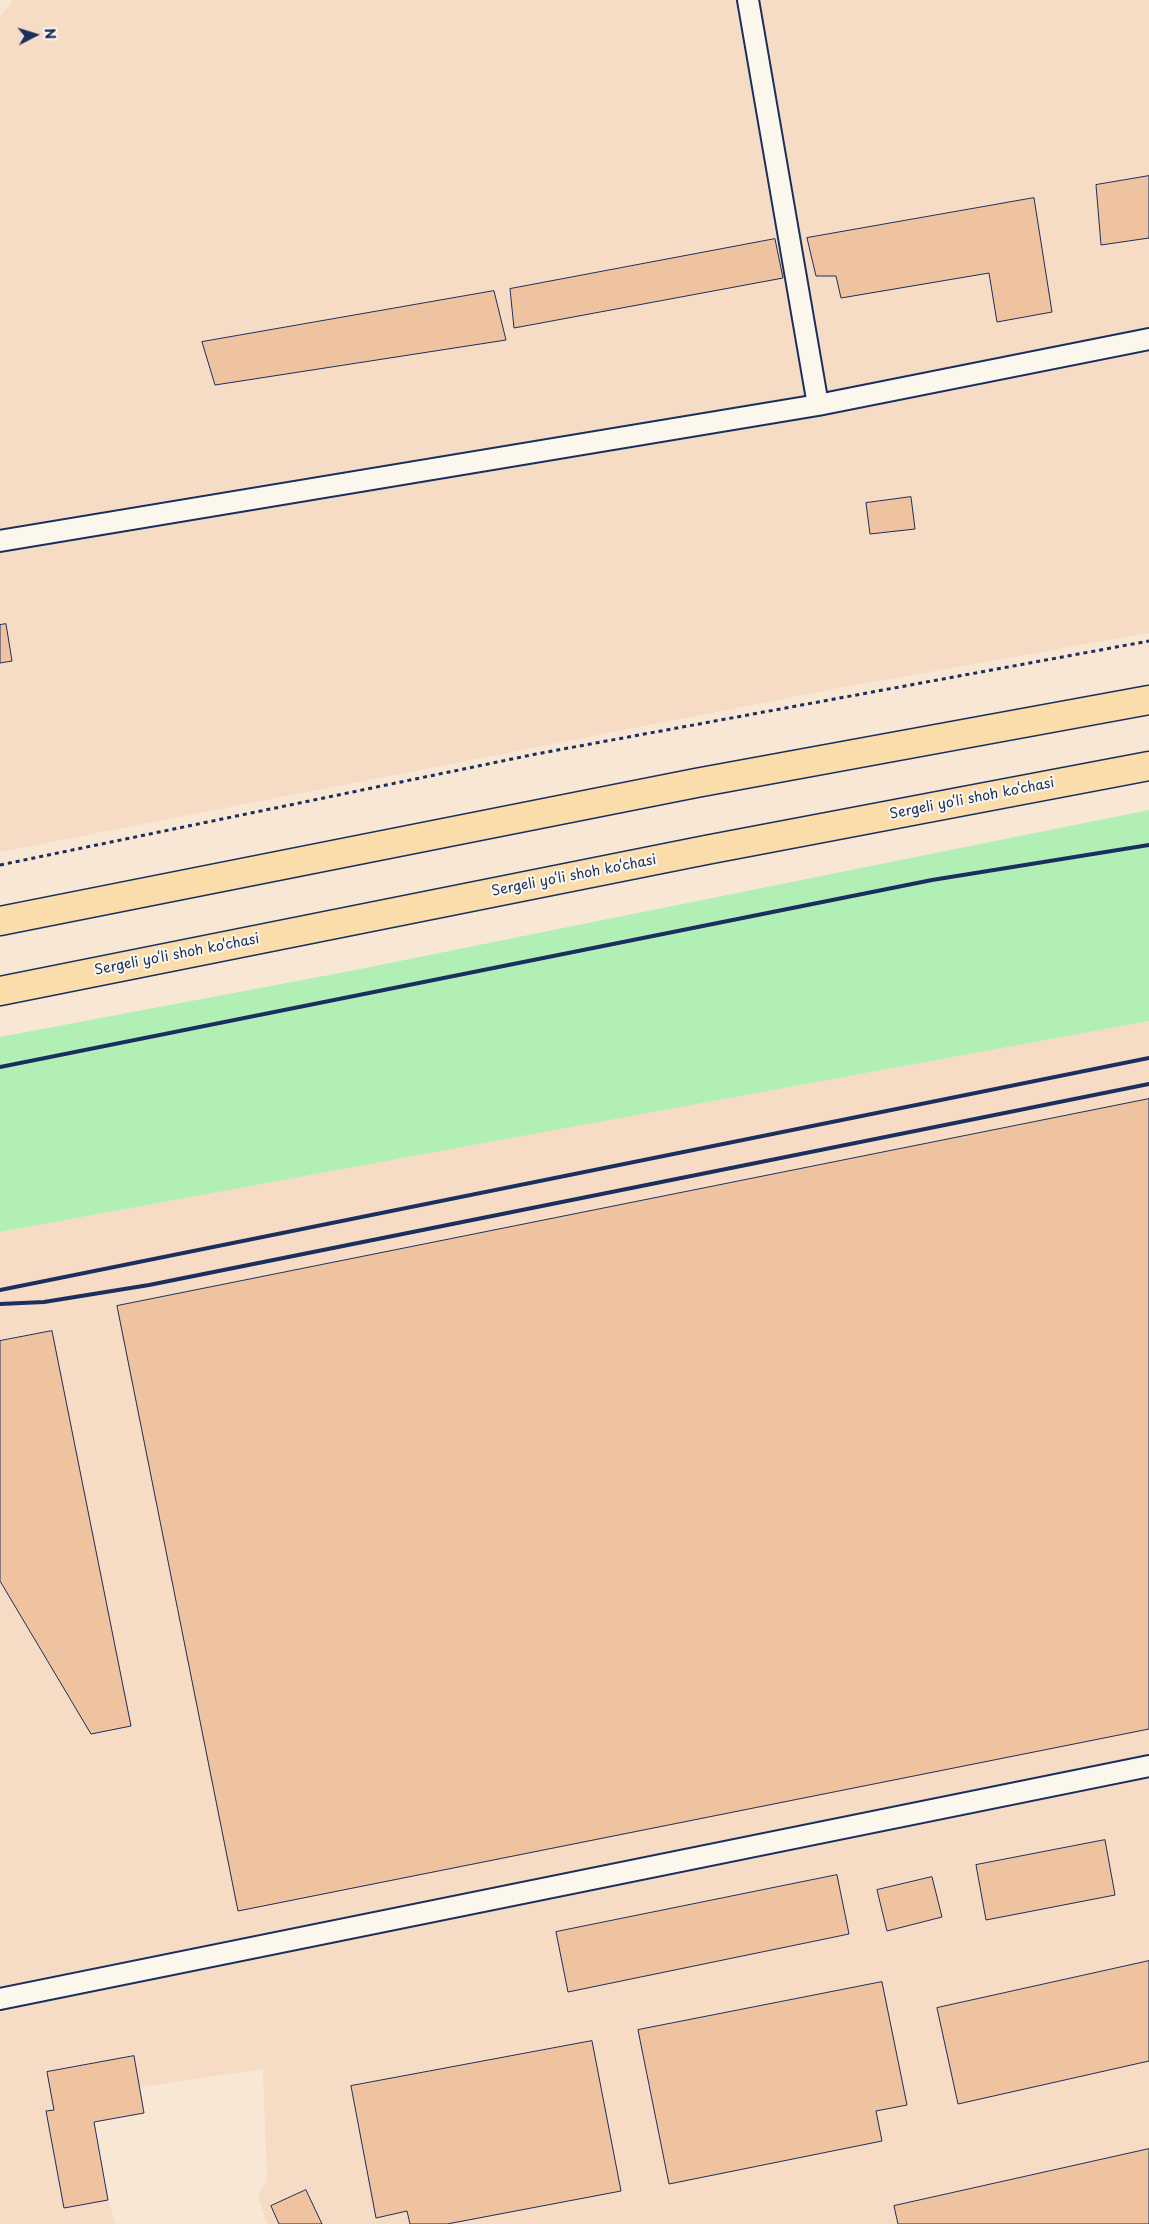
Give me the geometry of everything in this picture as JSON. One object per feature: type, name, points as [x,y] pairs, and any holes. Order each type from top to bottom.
[{"type":"main road","points":[[0,921],[696,783],[1149,700]]},
{"type":"main road","name":"Sergeli yo‘li shoh ko‘chasi","points":[[0,991],[706,850],[1149,766]]},
{"type":"lane","points":[[748,0],[818,405]]},
{"type":"lane","points":[[0,541],[818,405],[1149,339]]},
{"type":"lane","points":[[0,1999],[1149,1766]]},
{"type":"path","points":[[0,865],[536,754],[1149,642]]},
{"type":"shaded area","points":[[13,0],[1149,0],[1149,633],[839,688],[0,852],[0,16]]},
{"type":"shaded area","points":[[1149,1021],[1149,2224],[267,2224],[258,2196],[267,2180],[263,2069],[140,2087],[144,2113],[94,2122],[108,2200],[116,2224],[0,2224],[0,1232]]},
{"type":"green space","points":[[1149,810],[1149,1021],[0,1232],[0,1037],[345,972]]},
{"type":"building","points":[[1149,176],[1149,238],[1101,245],[1096,185]]},
{"type":"building","points":[[1034,198],[1052,312],[997,322],[989,273],[841,298],[836,276],[816,276],[807,238]]},
{"type":"building","points":[[775,239],[783,278],[514,328],[510,289]]},
{"type":"building","points":[[494,291],[506,340],[215,385],[202,342]]},
{"type":"building","points":[[911,497],[915,529],[870,534],[866,503]]},
{"type":"building","points":[[6,624],[12,661],[0,663],[0,625]]},
{"type":"building","points":[[1149,1099],[1149,1729],[238,1911],[117,1306]]},
{"type":"building","points":[[52,1331],[131,1726],[91,1734],[0,1581],[0,1341]]},
{"type":"building","points":[[1105,1840],[1115,1895],[986,1920],[976,1865]]},
{"type":"building","points":[[837,1875],[849,1934],[568,1992],[556,1932]]},
{"type":"building","points":[[932,1877],[942,1917],[887,1931],[877,1890]]},
{"type":"building","points":[[1149,1961],[1149,2061],[958,2104],[937,2008]]},
{"type":"building","points":[[882,1982],[907,2105],[876,2111],[882,2141],[669,2184],[638,2030]]},
{"type":"building","points":[[592,2041],[621,2191],[447,2224],[410,2224],[407,2211],[376,2218],[351,2086]]},
{"type":"building","points":[[134,2056],[144,2113],[94,2122],[108,2200],[64,2208],[46,2111],[54,2110],[47,2072]]},
{"type":"building","points":[[1149,2149],[1149,2224],[898,2224],[894,2206]]},
{"type":"building","points":[[306,2190],[322,2224],[279,2224],[271,2206]]},
{"type":"railway","points":[[0,1067],[932,880],[1149,845]]},
{"type":"railway","points":[[0,1290],[1149,1058]]},
{"type":"railway","points":[[0,1304],[44,1302],[149,1285],[1149,1084]]}]
